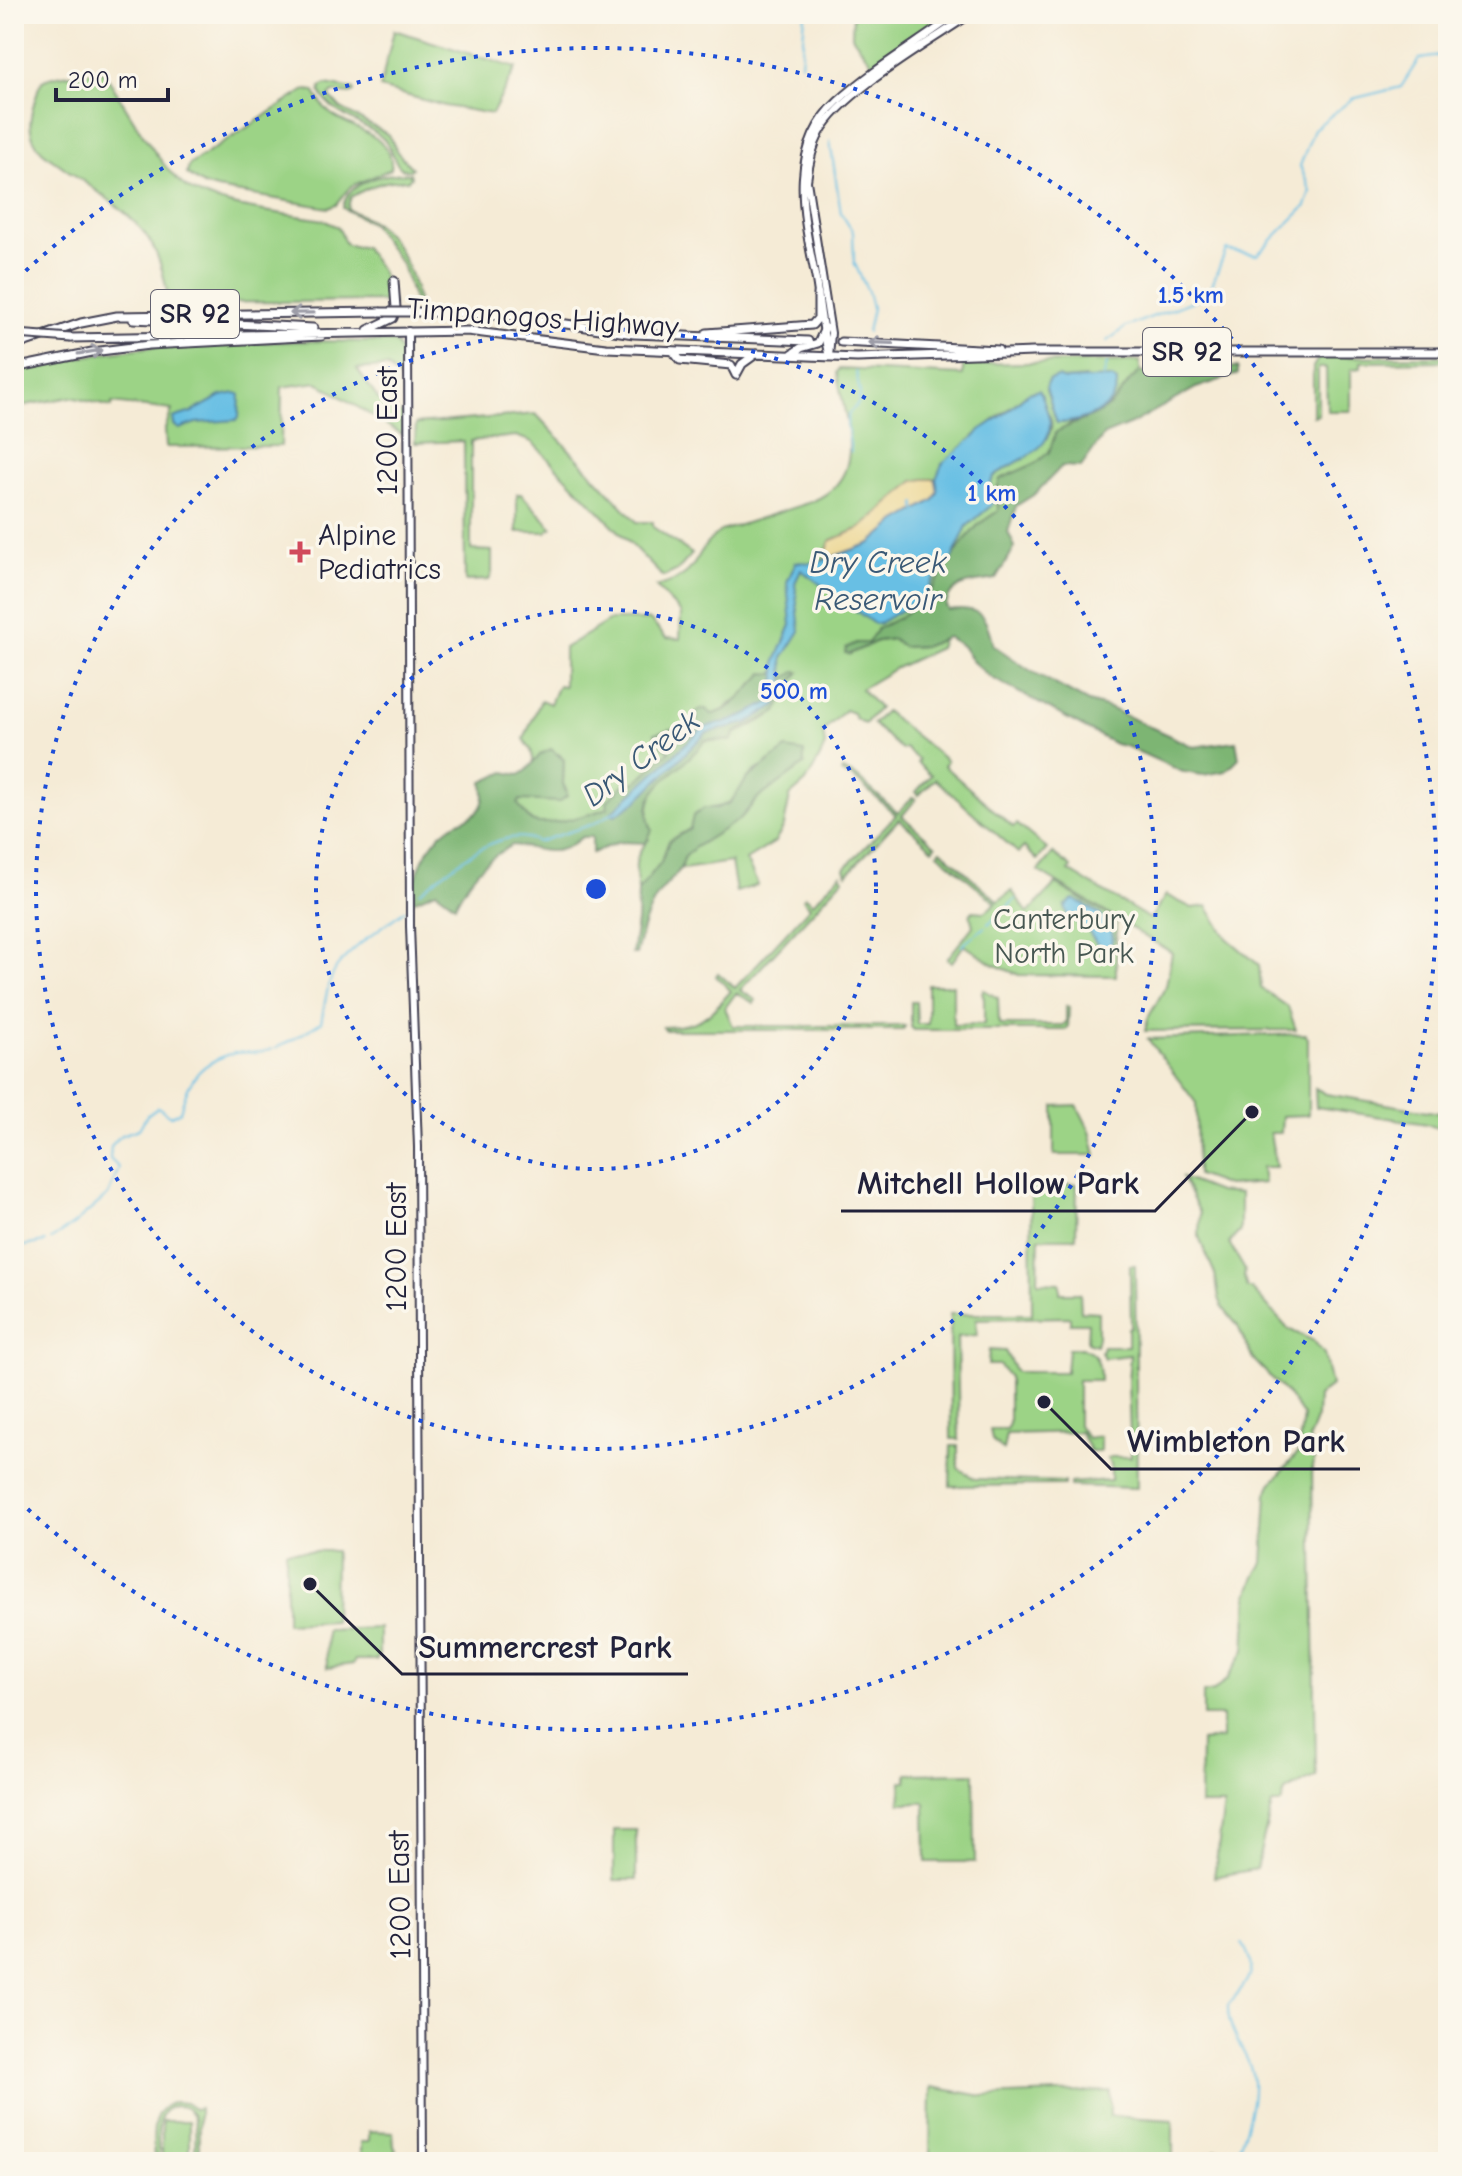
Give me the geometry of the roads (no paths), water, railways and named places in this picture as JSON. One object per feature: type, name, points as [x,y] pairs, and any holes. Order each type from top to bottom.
[{"type":"main road","points":[[829,357],[801,193],[803,165],[815,131],[836,102],[957,14]]},
{"type":"main road","points":[[829,357],[831,333],[807,181],[819,134],[841,107],[868,84],[971,14]]},
{"type":"main road","points":[[365,332],[393,318],[396,308],[394,281]]},
{"type":"main road","points":[[663,335],[812,325],[818,318],[818,294]]},
{"type":"main road","name":"SR 92","points":[[14,346],[97,319],[132,315],[380,312],[505,315],[606,331],[808,341]]},
{"type":"main road","points":[[66,328],[125,319],[355,332]]},
{"type":"main road","points":[[791,355],[818,343],[825,328]]},
{"type":"main road","name":"1200 East","points":[[408,331],[410,926],[418,1147],[421,1481],[423,2162]]},
{"type":"main road","name":"Timpanogos Highway","points":[[15,333],[71,338],[467,331],[594,347],[829,357]]},
{"type":"main road","name":"SR 92","points":[[14,368],[92,352],[149,345],[304,338],[355,332]]},
{"type":"main road","name":"SR 92","points":[[841,342],[1033,352]]},
{"type":"main road","points":[[673,351],[680,360],[731,365],[736,375],[742,364],[757,354]]},
{"type":"main road","name":"SR 92","points":[[829,357],[1033,352],[1448,352]]},
{"type":"water","points":[[1057,377],[1064,380],[1112,378],[1117,382],[1116,392],[1096,413],[1076,421],[1057,423],[1046,388],[1049,380]]},
{"type":"water","name":"Dry Creek Reservoir","points":[[1039,390],[1048,414],[1050,426],[1047,437],[1033,453],[993,477],[988,491],[992,505],[967,526],[951,561],[934,579],[925,596],[874,624],[801,570],[795,583],[800,631],[783,658],[784,681],[775,706],[747,723],[706,733],[637,801],[615,815],[611,813],[703,728],[734,720],[771,702],[776,661],[791,625],[787,582],[796,562],[816,563],[871,543],[896,522],[934,500],[938,492],[936,479],[942,464],[1028,393]]},
{"type":"water","points":[[240,394],[239,417],[236,420],[196,423],[179,429],[174,425],[173,418],[192,412],[221,396]]},
{"type":"water","points":[[1073,899],[1095,911],[1108,923],[1113,938],[1110,946],[1100,948],[1087,930],[1068,916],[1065,907]]},
{"type":"waterway","points":[[801,64],[805,14]]},
{"type":"waterway","name":"Dry Creek","points":[[1107,341],[1126,327],[1208,295],[1226,250],[1257,255],[1306,206],[1311,192],[1300,166],[1314,129],[1352,99],[1401,87],[1419,59],[1448,55]]},
{"type":"waterway","points":[[830,141],[841,213],[853,232],[854,262],[872,308],[867,332]]},
{"type":"waterway","name":"Dry Creek","points":[[1103,378],[1107,364]]},
{"type":"waterway","points":[[851,452],[847,424],[849,413],[858,404],[860,393],[856,372]]},
{"type":"waterway","name":"Dry Creek","points":[[945,463],[973,439]]},
{"type":"waterway","points":[[916,503],[916,510]]},
{"type":"waterway","name":"Dry Creek","points":[[420,892],[460,861],[492,843],[508,838],[538,842],[593,824],[614,812]]},
{"type":"waterway","points":[[1000,914],[1016,899]]},
{"type":"waterway","name":"Dry Creek","points":[[51,1239],[108,1195],[119,1168],[110,1159],[111,1146],[121,1135],[139,1129],[147,1115],[158,1107],[170,1116],[180,1112],[192,1081],[213,1061],[235,1053],[262,1052],[295,1038],[321,1022],[337,967],[359,945],[405,910]]},
{"type":"waterway","points":[[988,924],[997,916]]},
{"type":"waterway","points":[[977,933],[985,927]]},
{"type":"waterway","points":[[962,946],[974,935]]},
{"type":"waterway","name":"Dry Creek","points":[[14,1248],[45,1242]]},
{"type":"waterway","points":[[1231,2162],[1246,2128],[1253,2087],[1249,2064],[1228,2013],[1228,2005],[1249,1976],[1250,1961],[1242,1943]]},
{"type":"place","name":"Alpine Pediatrics","points":[[300,552]]},
{"type":"place","name":"Mitchell Hollow Park","points":[[1252,1112]]},
{"type":"place","name":"Wimbleton Park","points":[[1044,1402]]},
{"type":"place","name":"Summercrest Park","points":[[310,1584]]},
{"type":"park label","name":"Canterbury North Park","points":[[1064,936]]}]
